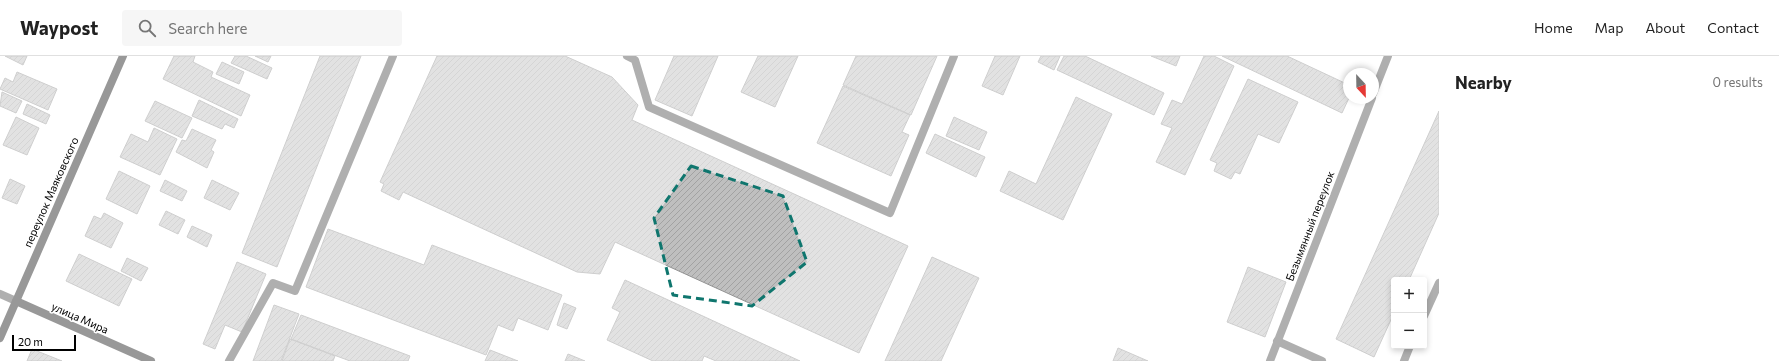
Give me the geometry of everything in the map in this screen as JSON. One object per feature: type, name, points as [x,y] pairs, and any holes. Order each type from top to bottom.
[{"type":"main road","name":"переулок Маяковского","points":[[0,338],[123,56]]},
{"type":"main road","name":"улица Мира","points":[[16,301],[151,361]]},
{"type":"street","points":[[229,361],[273,283],[295,291],[392,56]]},
{"type":"street","points":[[627,56],[635,60],[649,107],[890,213],[954,56]]},
{"type":"street","points":[[1379,79],[1388,56]]},
{"type":"street","name":"Безымянный переулок","points":[[1270,361],[1370,104]]},
{"type":"street","points":[[1425,313],[1439,283]]},
{"type":"street","name":"улица Мира","points":[[0,294],[16,301]]},
{"type":"street","points":[[1277,341],[1322,361]]},
{"type":"street","points":[[1404,361],[1409,349]]},
{"type":"highlighted area","points":[[691,166],[783,196],[807,262],[752,306],[673,295],[654,218]]},
{"type":"building","points":[[5,56],[27,56],[23,65]]},
{"type":"building","points":[[174,56],[195,56],[193,62],[213,72],[211,77],[250,95],[241,116],[163,79]]},
{"type":"building","points":[[235,56],[246,56],[272,68],[267,79],[231,63]]},
{"type":"building","points":[[255,56],[271,56],[268,62]]},
{"type":"building","points":[[320,56],[361,56],[277,267],[242,253]]},
{"type":"building","points":[[437,56],[565,56],[612,77],[638,105],[632,120],[908,246],[859,353],[615,242],[600,274],[577,272],[403,192],[399,200],[381,191],[384,184],[380,182]]},
{"type":"building","points":[[674,56],[718,56],[692,116],[655,100]]},
{"type":"building","points":[[758,56],[798,56],[775,107],[741,92]]},
{"type":"building","points":[[856,56],[937,56],[911,115],[843,85]]},
{"type":"building","points":[[995,56],[1020,56],[1003,95],[982,86]]},
{"type":"building","points":[[1041,56],[1060,56],[1054,70],[1038,62]]},
{"type":"building","points":[[1064,56],[1085,56],[1164,93],[1154,115],[1057,70]]},
{"type":"building","points":[[1151,56],[1180,56],[1176,66]]},
{"type":"building","points":[[1204,56],[1214,56],[1234,66],[1185,175],[1156,162],[1172,128],[1161,124],[1172,100],[1182,104]]},
{"type":"building","points":[[1222,56],[1287,56],[1343,82],[1343,104],[1346,104],[1342,113]]},
{"type":"building","points":[[222,62],[244,72],[239,84],[216,74]]},
{"type":"building","points":[[17,72],[57,89],[48,110],[0,89],[5,78],[13,82]]},
{"type":"building","points":[[1248,79],[1298,102],[1279,143],[1258,134],[1240,174],[1235,172],[1231,179],[1214,171],[1217,163],[1210,160]]},
{"type":"building","points":[[843,86],[910,115],[902,132],[909,135],[891,176],[817,143]]},
{"type":"building","points":[[2,92],[22,101],[16,113],[0,106]]},
{"type":"building","points":[[1076,97],[1112,114],[1063,220],[1000,191],[1009,171],[1036,184]]},
{"type":"building","points":[[199,100],[238,119],[234,128],[225,124],[222,129],[192,116]]},
{"type":"building","points":[[155,101],[192,118],[182,138],[145,121]]},
{"type":"building","points":[[27,104],[50,115],[46,124],[23,114]]},
{"type":"building","points":[[1439,111],[1439,213],[1410,277],[1391,277],[1391,320],[1374,357],[1336,339]]},
{"type":"building","points":[[16,117],[39,128],[27,155],[3,145]]},
{"type":"building","points":[[954,117],[987,132],[979,150],[946,136]]},
{"type":"building","points":[[154,128],[177,139],[160,175],[120,157],[131,134],[148,142]]},
{"type":"building","points":[[192,129],[216,140],[211,150],[214,152],[207,168],[176,152],[182,140],[186,141]]},
{"type":"building","points":[[935,134],[985,157],[976,177],[926,153]]},
{"type":"building","points":[[119,171],[150,186],[137,214],[106,199]]},
{"type":"building","points":[[10,179],[25,186],[17,204],[2,198]]},
{"type":"building","points":[[165,180],[187,191],[182,201],[160,191]]},
{"type":"building","points":[[212,180],[239,193],[230,210],[204,198]]},
{"type":"building","points":[[166,211],[185,220],[178,234],[159,225]]},
{"type":"building","points":[[104,213],[123,223],[111,248],[85,236],[94,216],[101,219]]},
{"type":"building","points":[[192,226],[212,235],[207,247],[187,237]]},
{"type":"building","points":[[328,229],[424,265],[432,245],[562,295],[548,330],[518,318],[513,331],[498,325],[486,355],[306,287]]},
{"type":"building","points":[[79,254],[132,279],[119,306],[66,281]]},
{"type":"building","points":[[932,257],[979,278],[941,361],[885,361]]},
{"type":"building","points":[[127,258],[148,268],[141,281],[121,271]]},
{"type":"building","points":[[237,262],[266,274],[242,332],[225,325],[215,349],[203,344]]},
{"type":"building","points":[[1248,267],[1286,282],[1265,337],[1227,322]]},
{"type":"building","points":[[625,280],[800,361],[716,361],[704,356],[702,361],[653,361],[607,340],[620,312],[612,308]]},
{"type":"building","points":[[564,303],[576,308],[567,329],[557,325]]},
{"type":"building","points":[[274,305],[299,314],[281,361],[253,361]]},
{"type":"building","points":[[301,315],[410,356],[408,361],[350,361],[291,339]]},
{"type":"building","points":[[290,339],[335,356],[333,361],[282,361]]},
{"type":"building","points":[[1118,348],[1148,361],[1113,361]]},
{"type":"building","points":[[32,349],[62,361],[27,361]]},
{"type":"building","points":[[490,350],[518,361],[485,361]]},
{"type":"building","points":[[568,354],[585,361],[565,361]]}]
